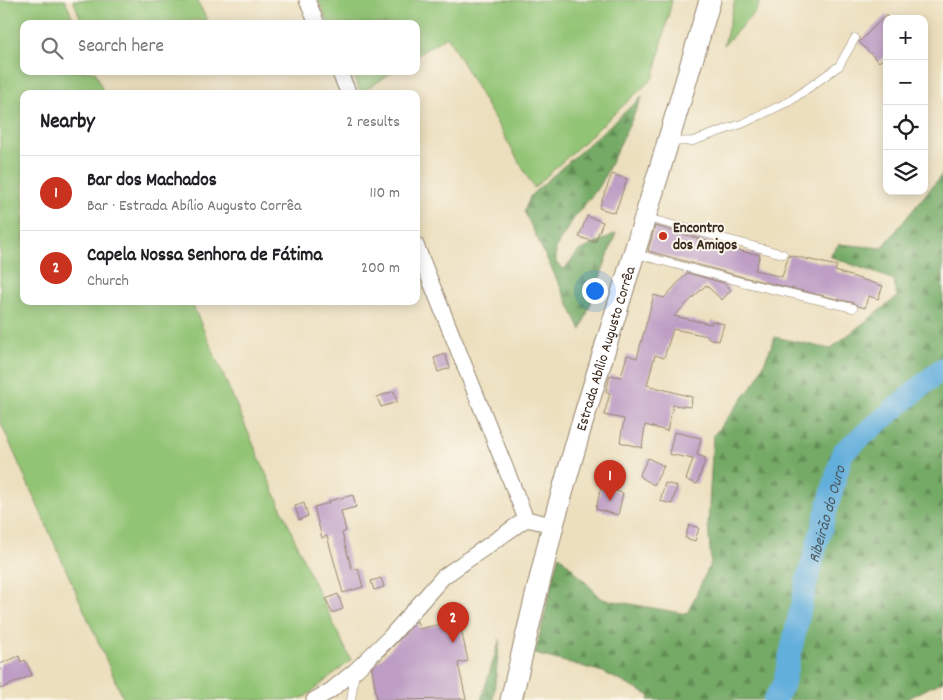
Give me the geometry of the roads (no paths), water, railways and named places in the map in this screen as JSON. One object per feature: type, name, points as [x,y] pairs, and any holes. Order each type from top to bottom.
[{"type":"main road","name":"Estrada Abílio Augusto Corrêa","points":[[511,700],[553,526],[580,430],[710,0]]},
{"type":"street","points":[[307,0],[315,20]]},
{"type":"street","points":[[340,75],[347,90]]},
{"type":"street","points":[[420,255],[526,519]]},
{"type":"street","points":[[314,700],[330,691],[356,670],[390,637],[443,577],[526,519],[553,526]]},
{"type":"lane","points":[[668,142],[693,141],[736,126],[790,101],[839,66],[855,38]]},
{"type":"lane","points":[[645,218],[784,254]]},
{"type":"lane","points":[[634,254],[852,308]]},
{"type":"lane","points":[[351,700],[356,670]]},
{"type":"waterway","name":"Ribeirão do Ouro","points":[[774,700],[783,686],[807,580],[843,452],[943,368]]},
{"type":"place","name":"Encontro dos Amigos","points":[[663,236]]},
{"type":"place","name":"Bar dos Machados","points":[[610,501]]},
{"type":"place","name":"Capela Nossa Senhora de Fátima","points":[[453,643]]}]
